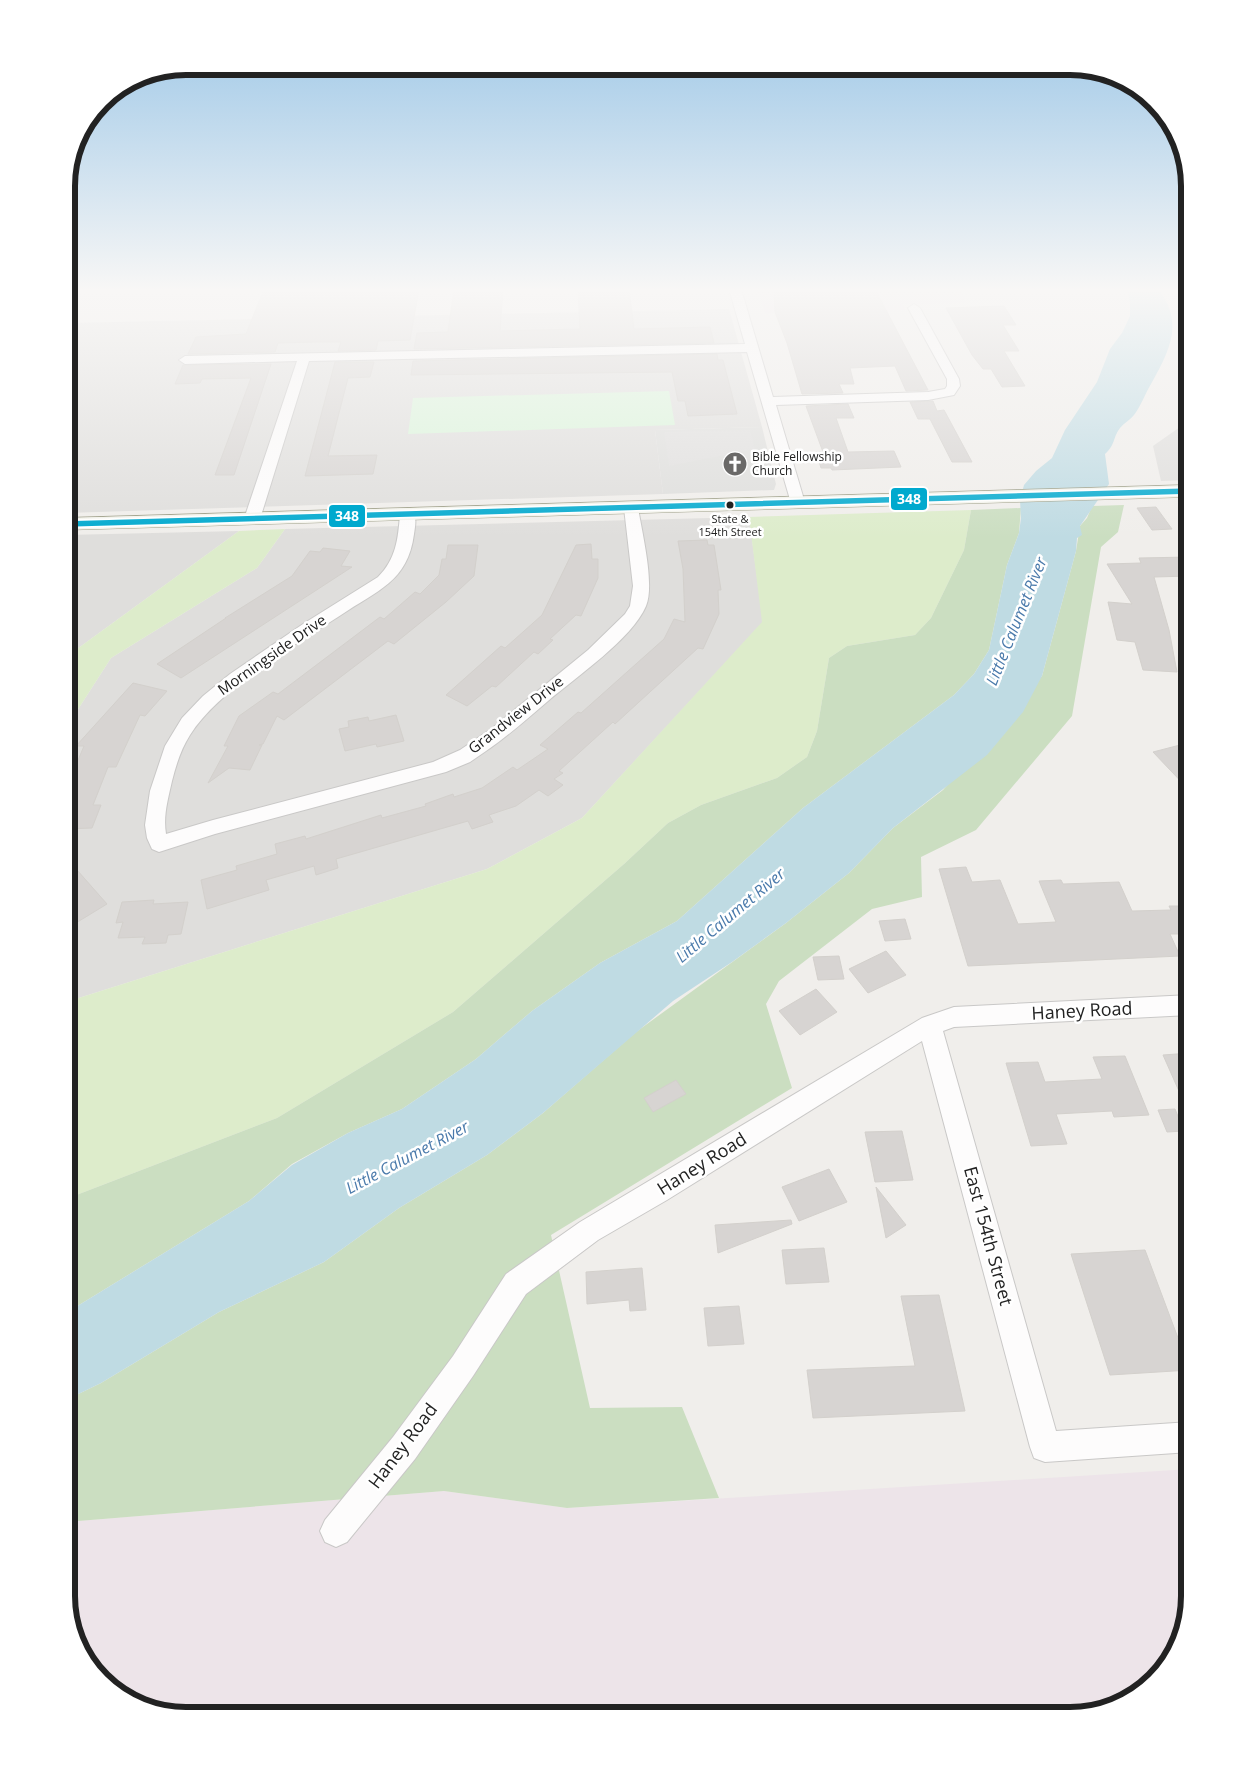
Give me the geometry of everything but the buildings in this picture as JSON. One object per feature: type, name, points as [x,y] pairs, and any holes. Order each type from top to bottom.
[{"type":"main road","points":[[75,524],[1181,491]]},
{"type":"street","points":[[252,519],[299,372]]},
{"type":"street","points":[[759,372],[798,503]]},
{"type":"street","points":[[767,401],[928,396],[949,392],[954,386],[949,372]]},
{"type":"street","name":"Grandview Drive","points":[[159,844],[213,826],[439,767],[469,754],[563,679],[604,644],[632,616],[639,605],[641,582],[631,508]]},
{"type":"street","name":"Morningside Drive","points":[[159,844],[155,833],[156,806],[162,777],[173,746],[181,732],[210,698],[296,636],[375,587],[390,575],[400,560],[406,541],[408,515]]},
{"type":"street","name":"Haney Road","points":[[336,1532],[404,1448],[463,1366],[516,1284],[588,1231],[658,1191],[930,1025],[954,1017],[1181,1005]]},
{"type":"street","name":"East 154th Street","points":[[930,1025],[1045,1447],[1181,1438]]},
{"type":"shaded area","points":[[75,372],[747,372],[762,427],[655,430],[663,494],[75,513]]},
{"type":"shaded area","points":[[1181,426],[1181,480],[1161,481],[1153,446]]},
{"type":"shaded area","points":[[762,427],[776,484],[774,490],[663,494],[655,430]]},
{"type":"shaded area","points":[[750,430],[755,449],[669,466],[664,432]]},
{"type":"shaded area","points":[[749,517],[763,622],[582,818],[487,869],[75,999],[75,714],[111,658],[257,568],[285,529]]},
{"type":"shaded area","points":[[239,531],[75,650],[75,535]]},
{"type":"shaded area","points":[[1181,1470],[1180,1611],[1173,1639],[1149,1675],[1113,1699],[1085,1706],[1070,1707],[178,1707],[164,1705],[137,1696],[113,1680],[90,1652],[83,1639],[79,1625],[75,1596],[75,1521],[444,1491],[567,1508]]},
{"type":"green space","points":[[669,391],[675,425],[408,434],[413,398]]},
{"type":"green space","points":[[1124,505],[1118,532],[1101,547],[1072,716],[976,830],[921,857],[922,897],[872,909],[779,981],[766,1004],[792,1088],[551,1235],[590,1408],[682,1407],[719,1498],[567,1508],[444,1491],[75,1521],[75,1396],[101,1383],[219,1312],[324,1262],[399,1208],[487,1155],[543,1113],[636,1032],[786,923],[849,873],[893,828],[943,790],[1042,676],[1076,551],[1080,526],[1087,518],[1092,506]]},
{"type":"green space","points":[[1021,508],[1019,533],[1007,565],[989,650],[974,674],[954,695],[803,808],[677,921],[600,963],[532,1011],[476,1059],[402,1109],[348,1133],[292,1164],[249,1201],[75,1307],[75,1196],[277,1118],[453,1012],[624,864],[668,823],[701,805],[777,778],[807,757],[817,731],[829,658],[847,646],[915,635],[931,618],[964,550],[971,510]]},
{"type":"green space","points":[[971,510],[964,550],[931,618],[915,635],[847,646],[829,658],[817,731],[807,757],[777,778],[701,805],[668,823],[624,864],[453,1012],[277,1118],[75,1196],[75,999],[487,869],[582,818],[762,622],[749,517]]},
{"type":"green space","points":[[285,529],[257,568],[111,658],[75,714],[75,650],[239,531]]},
{"type":"water","name":"Little Calumet River","points":[[1101,372],[1157,372],[1139,408],[1120,428],[1111,447],[1105,454],[1109,484],[1080,526],[1082,535],[1077,538],[1076,551],[1042,676],[1023,712],[987,755],[893,828],[849,873],[786,923],[673,1001],[543,1113],[487,1155],[399,1208],[324,1262],[219,1312],[101,1383],[75,1396],[75,1307],[249,1201],[292,1165],[348,1133],[402,1109],[476,1059],[532,1011],[600,963],[677,921],[803,808],[954,695],[974,674],[989,650],[1007,565],[1019,533],[1021,518],[1020,500],[1024,485],[1036,471],[1052,458],[1065,430],[1097,382]]},
{"type":"transit line","name":"348","points":[[75,524],[1181,491]]},
{"type":"place","name":"Bible Fellowship Church","points":[[735,464]]},
{"type":"place","name":"State & 154th Street","points":[[730,505]]}]
